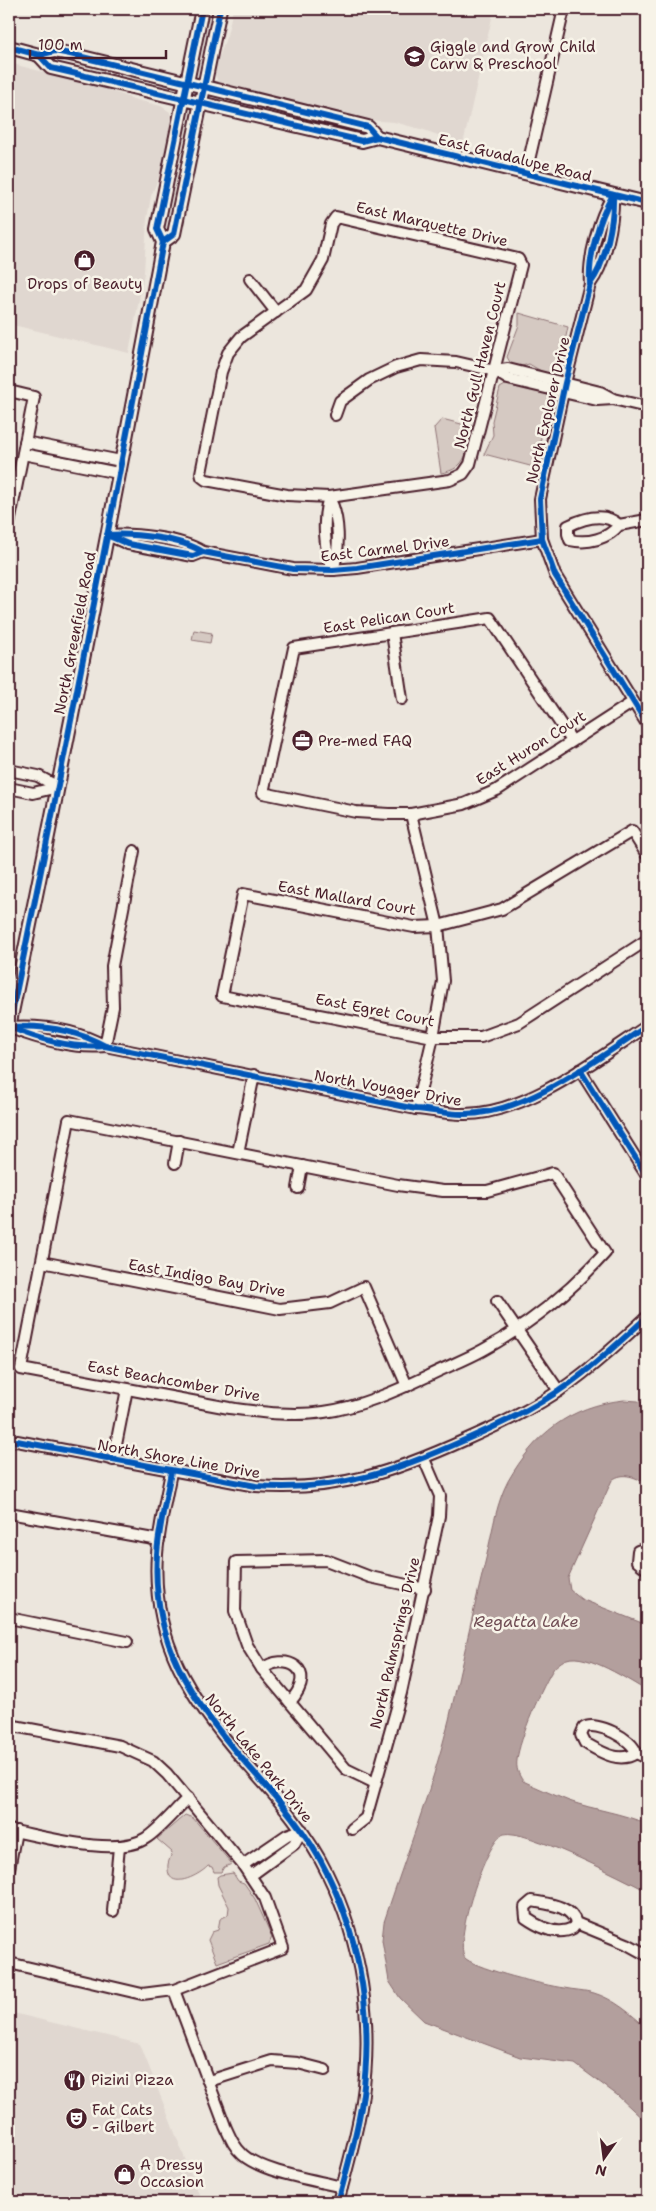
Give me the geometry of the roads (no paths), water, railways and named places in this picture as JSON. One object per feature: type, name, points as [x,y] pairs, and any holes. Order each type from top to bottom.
[{"type":"main road","name":"North Greenfield Road","points":[[9,1027],[58,787],[163,242],[157,229],[202,9]]},
{"type":"main road","name":"North Greenfield Road","points":[[163,242],[174,234],[220,9]]},
{"type":"main road","name":"East Guadalupe Road","points":[[9,47],[39,55],[55,51],[201,95]]},
{"type":"main road","name":"East Guadalupe Road","points":[[39,55],[51,68],[184,91],[368,127],[377,137],[613,194],[647,204]]},
{"type":"street","points":[[526,174],[564,9]]},
{"type":"street","name":"North Explorer Drive","points":[[613,194],[614,212],[599,273],[590,284],[564,388],[540,499],[542,540],[555,575],[647,724]]},
{"type":"street","name":"East Marquette Drive","points":[[276,312],[297,297],[313,280],[323,260],[331,224],[336,217],[518,259],[520,262]]},
{"type":"street","name":"North Gull Haven Court","points":[[329,497],[450,480],[463,474],[473,456],[521,265],[520,262]]},
{"type":"street","points":[[250,279],[276,312],[241,337],[224,362],[202,477],[206,480],[287,495],[329,497],[325,508],[328,558],[333,570]]},
{"type":"street","points":[[334,415],[340,401],[354,389],[382,372],[409,362],[444,360],[495,371],[508,378],[600,392],[613,399],[647,408]]},
{"type":"street","points":[[9,391],[34,397],[9,524]]},
{"type":"street","points":[[25,442],[119,467]]},
{"type":"street","points":[[23,454],[119,467]]},
{"type":"street","points":[[619,525],[647,520]]},
{"type":"street","name":"East Carmel Drive","points":[[107,535],[128,544],[193,556],[203,552],[293,570],[356,568],[542,540]]},
{"type":"street","name":"East Pelican Court","points":[[263,793],[294,648],[490,618],[572,741]]},
{"type":"street","points":[[392,633],[402,698]]},
{"type":"street","name":"East Huron Court","points":[[263,793],[356,812],[411,814],[464,804],[497,790],[633,702]]},
{"type":"street","points":[[9,770],[38,776],[58,787]]},
{"type":"street","points":[[9,788],[33,793],[58,787]]},
{"type":"street","points":[[411,814],[438,926],[443,981],[433,1037],[416,1108]]},
{"type":"street","name":"East Mallard Court","points":[[222,996],[243,894],[414,927],[438,926],[502,909],[632,831],[647,855]]},
{"type":"street","points":[[105,1046],[113,1007],[112,966],[134,851]]},
{"type":"street","name":"East Egret Court","points":[[222,996],[433,1037],[481,1037],[519,1023],[647,940]]},
{"type":"street","name":"North Voyager Drive","points":[[9,1027],[33,1037],[86,1048],[105,1046],[416,1108],[463,1114],[495,1111],[522,1102],[580,1070],[647,1026]]},
{"type":"street","points":[[580,1070],[647,1176]]},
{"type":"street","points":[[238,1153],[254,1075]]},
{"type":"street","points":[[42,1262],[70,1120],[302,1166],[298,1188]]},
{"type":"street","points":[[175,1163],[179,1141]]},
{"type":"street","name":"East Beachcomber Drive","points":[[42,1262],[21,1369],[229,1408],[262,1413],[295,1414],[324,1412],[356,1404],[407,1386],[484,1350],[573,1286],[605,1253],[553,1173],[487,1191],[443,1191],[398,1185],[302,1166]]},
{"type":"street","name":"East Indigo Bay Drive","points":[[42,1262],[280,1309],[330,1303],[364,1287],[407,1386]]},
{"type":"street","points":[[497,1301],[558,1391]]},
{"type":"street","name":"North Shore Line Drive","points":[[11,1439],[172,1472],[256,1486],[302,1487],[356,1481],[424,1459],[514,1418],[582,1375],[647,1317]]},
{"type":"street","points":[[113,1460],[127,1389]]},
{"type":"street","name":"North Palmsprings Drive","points":[[352,1830],[366,1818],[401,1693],[440,1507],[437,1485],[424,1459]]},
{"type":"street","name":"North Lake Park Drive","points":[[172,1472],[159,1540],[157,1570],[159,1602],[170,1645],[182,1676],[207,1717],[302,1830],[327,1871],[346,1917],[356,1950],[365,1997],[367,2042],[364,2092],[338,2202]]},
{"type":"street","points":[[9,1513],[159,1540]]},
{"type":"street","points":[[647,1548],[638,1551],[636,1556],[637,1562],[647,1569]]},
{"type":"street","points":[[376,1783],[346,1769],[262,1669],[247,1646],[235,1612],[236,1562],[326,1560],[370,1577],[424,1589]]},
{"type":"street","points":[[9,1618],[127,1642]]},
{"type":"street","points":[[262,1669],[269,1664],[277,1663],[297,1667],[302,1674],[302,1683],[298,1693],[290,1702]]},
{"type":"street","points":[[9,1725],[120,1746],[153,1761],[188,1798],[243,1865],[264,1898],[283,1948],[174,1990],[142,1994],[9,1963]]},
{"type":"street","points":[[594,1725],[628,1741],[635,1747],[636,1753],[629,1758],[617,1758],[585,1744],[581,1735],[584,1728],[594,1725]]},
{"type":"street","points":[[636,1753],[647,1758]]},
{"type":"street","points":[[9,1868],[12,1831],[88,1845],[119,1847],[145,1839],[188,1798]]},
{"type":"street","points":[[243,1865],[287,1835],[302,1830]]},
{"type":"street","points":[[250,1876],[294,1844],[302,1830]]},
{"type":"street","points":[[113,1911],[119,1847]]},
{"type":"street","points":[[576,1923],[573,1928],[561,1932],[545,1928],[526,1918],[525,1907],[532,1901],[561,1908],[568,1911],[574,1917],[576,1923],[627,1944],[647,1955]]},
{"type":"street","points":[[174,1990],[229,2136],[244,2155],[268,2168],[342,2187]]},
{"type":"street","points":[[209,2081],[272,2061],[298,2063],[325,2070]]},
{"type":"water","name":"Regatta Lake","points":[[624,1400],[638,1401],[647,1405],[647,1483],[634,1477],[625,1476],[616,1477],[612,1480],[568,1578],[570,1590],[581,1599],[647,1625],[647,1691],[596,1663],[575,1658],[564,1660],[554,1668],[538,1699],[522,1739],[517,1766],[523,1781],[534,1786],[569,1801],[647,1824],[647,1891],[552,1846],[515,1834],[504,1834],[497,1840],[488,1854],[480,1873],[467,1916],[463,1936],[463,1951],[466,1959],[485,1968],[542,1984],[594,1993],[622,2008],[647,2028],[647,2123],[617,2095],[575,2064],[520,2057],[424,2021],[400,1998],[389,1981],[382,1940],[384,1922],[427,1797],[442,1746],[496,1515],[504,1489],[518,1464],[530,1449],[556,1425],[586,1409],[604,1403]]},
{"type":"place","name":"Giggle and Grow Child Carw & Preschool","points":[[414,56]]},
{"type":"place","name":"Drops of Beauty","points":[[85,261]]},
{"type":"place","name":"Pre-med FAQ","points":[[302,741]]},
{"type":"place","name":"Pizini Pizza","points":[[75,2080]]},
{"type":"place","name":"Fat Cats - Gilbert","points":[[76,2119]]},
{"type":"place","name":"A Dressy Occasion","points":[[124,2174]]}]
